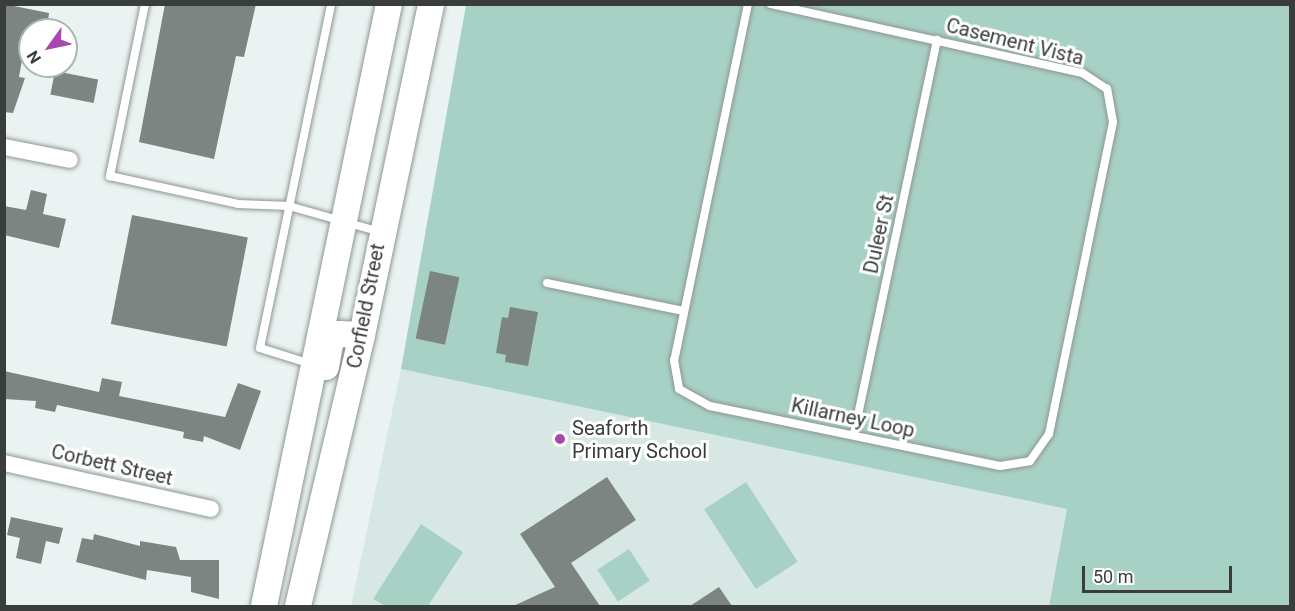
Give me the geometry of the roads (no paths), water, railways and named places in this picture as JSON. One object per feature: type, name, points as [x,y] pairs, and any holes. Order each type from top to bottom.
[{"type":"main road","name":"Corfield Street","points":[[264,606],[311,364],[388,4]]},
{"type":"main road","name":"Corfield Street","points":[[298,606],[362,335],[381,232],[431,4]]},
{"type":"main road","points":[[295,451],[313,434],[331,339],[340,334],[362,335]]},
{"type":"street","points":[[4,147],[70,160]]},
{"type":"street","name":"Corbett Street","points":[[4,463],[211,509]]},
{"type":"lane","points":[[145,4],[110,176],[238,204],[289,206],[381,232]]},
{"type":"lane","points":[[311,364],[260,348],[331,4]]},
{"type":"lane","name":"Killarney Loop","points":[[748,4],[674,360],[679,389],[710,406],[1000,466],[1030,461],[1052,423],[1113,122],[1107,89]]},
{"type":"lane","name":"Casement Vista","points":[[771,4],[1082,73],[1107,89]]},
{"type":"lane","name":"Duleer St","points":[[854,434],[937,40]]},
{"type":"lane","points":[[547,283],[683,311]]},
{"type":"place","name":"Seaforth Primary School","points":[[560,439]]}]
